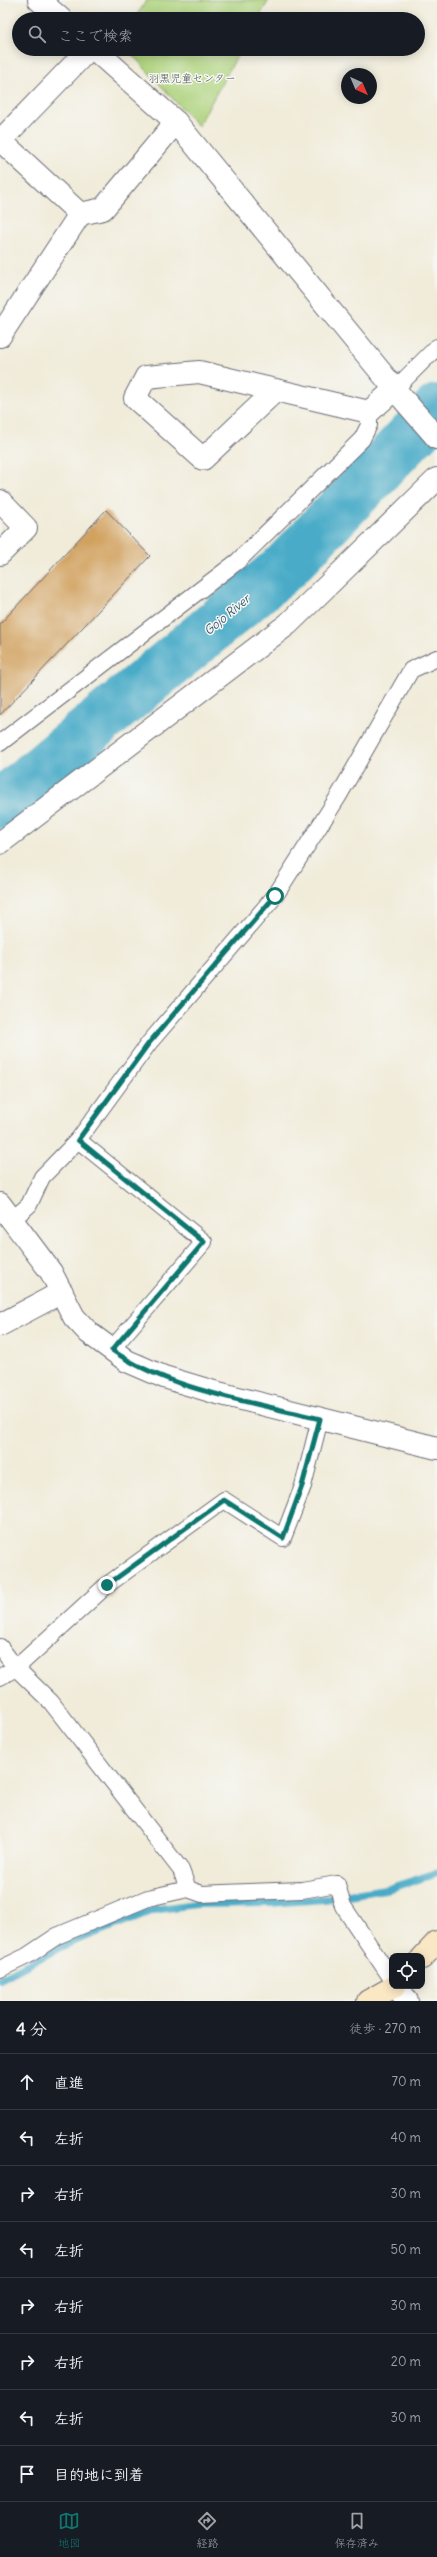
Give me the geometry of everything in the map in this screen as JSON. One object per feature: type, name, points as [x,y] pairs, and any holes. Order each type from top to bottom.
[{"type":"main road","points":[[425,1955],[437,1942]]},
{"type":"main road","points":[[368,2001],[390,1989]]},
{"type":"street","points":[[40,0],[53,12]]},
{"type":"street","points":[[80,214],[0,140],[82,56]]},
{"type":"street","points":[[102,56],[176,122],[399,394],[437,438]]},
{"type":"street","points":[[0,336],[80,214],[103,209],[176,122]]},
{"type":"street","points":[[276,390],[203,459],[135,398],[146,377],[199,372],[276,390],[369,412],[399,394]]},
{"type":"street","points":[[0,843],[288,624],[437,479]]},
{"type":"street","points":[[0,502],[26,528],[0,554]]},
{"type":"street","points":[[6,1211],[51,1272],[74,1317],[90,1333],[127,1361],[164,1377],[320,1419],[437,1448]]},
{"type":"street","points":[[0,1325],[62,1292]]},
{"type":"street","points":[[398,1989],[407,2001]]},
{"type":"lane","points":[[399,394],[437,347]]},
{"type":"lane","points":[[0,743],[238,561],[362,439],[368,425],[369,412]]},
{"type":"lane","points":[[6,1211],[29,1205],[42,1177],[78,1140],[149,1043],[275,896],[338,797],[411,670],[437,658]]},
{"type":"lane","points":[[78,1140],[204,1242],[112,1350]]},
{"type":"lane","points":[[0,1677],[16,1668],[107,1585],[224,1500],[283,1538],[302,1486],[320,1419]]},
{"type":"lane","points":[[0,1647],[16,1668],[51,1702],[182,1870],[188,1889]]},
{"type":"lane","points":[[0,1969],[27,1956],[57,1936],[148,1898],[188,1889],[202,1894],[302,1890],[337,1884],[343,1906],[389,1975]]},
{"type":"green space","points":[[147,0],[269,0],[262,12],[139,12]]},
{"type":"green space","name":"羽黒児童センター","points":[[133,56],[237,56],[198,126]]},
{"type":"building","points":[[106,510],[150,556],[0,715],[0,624]]},
{"type":"waterway","name":"Gojo River","points":[[0,804],[284,568],[437,409]]},
{"type":"waterway","points":[[0,1979],[64,1945],[153,1910],[195,1904],[269,1903],[324,1899],[391,1888],[437,1873]]},
{"type":"route","points":[[107,1585],[224,1500],[283,1538],[302,1486],[320,1419],[214,1392],[164,1377],[127,1361],[112,1350],[204,1242],[147,1198],[78,1140],[149,1043],[275,896]]}]
